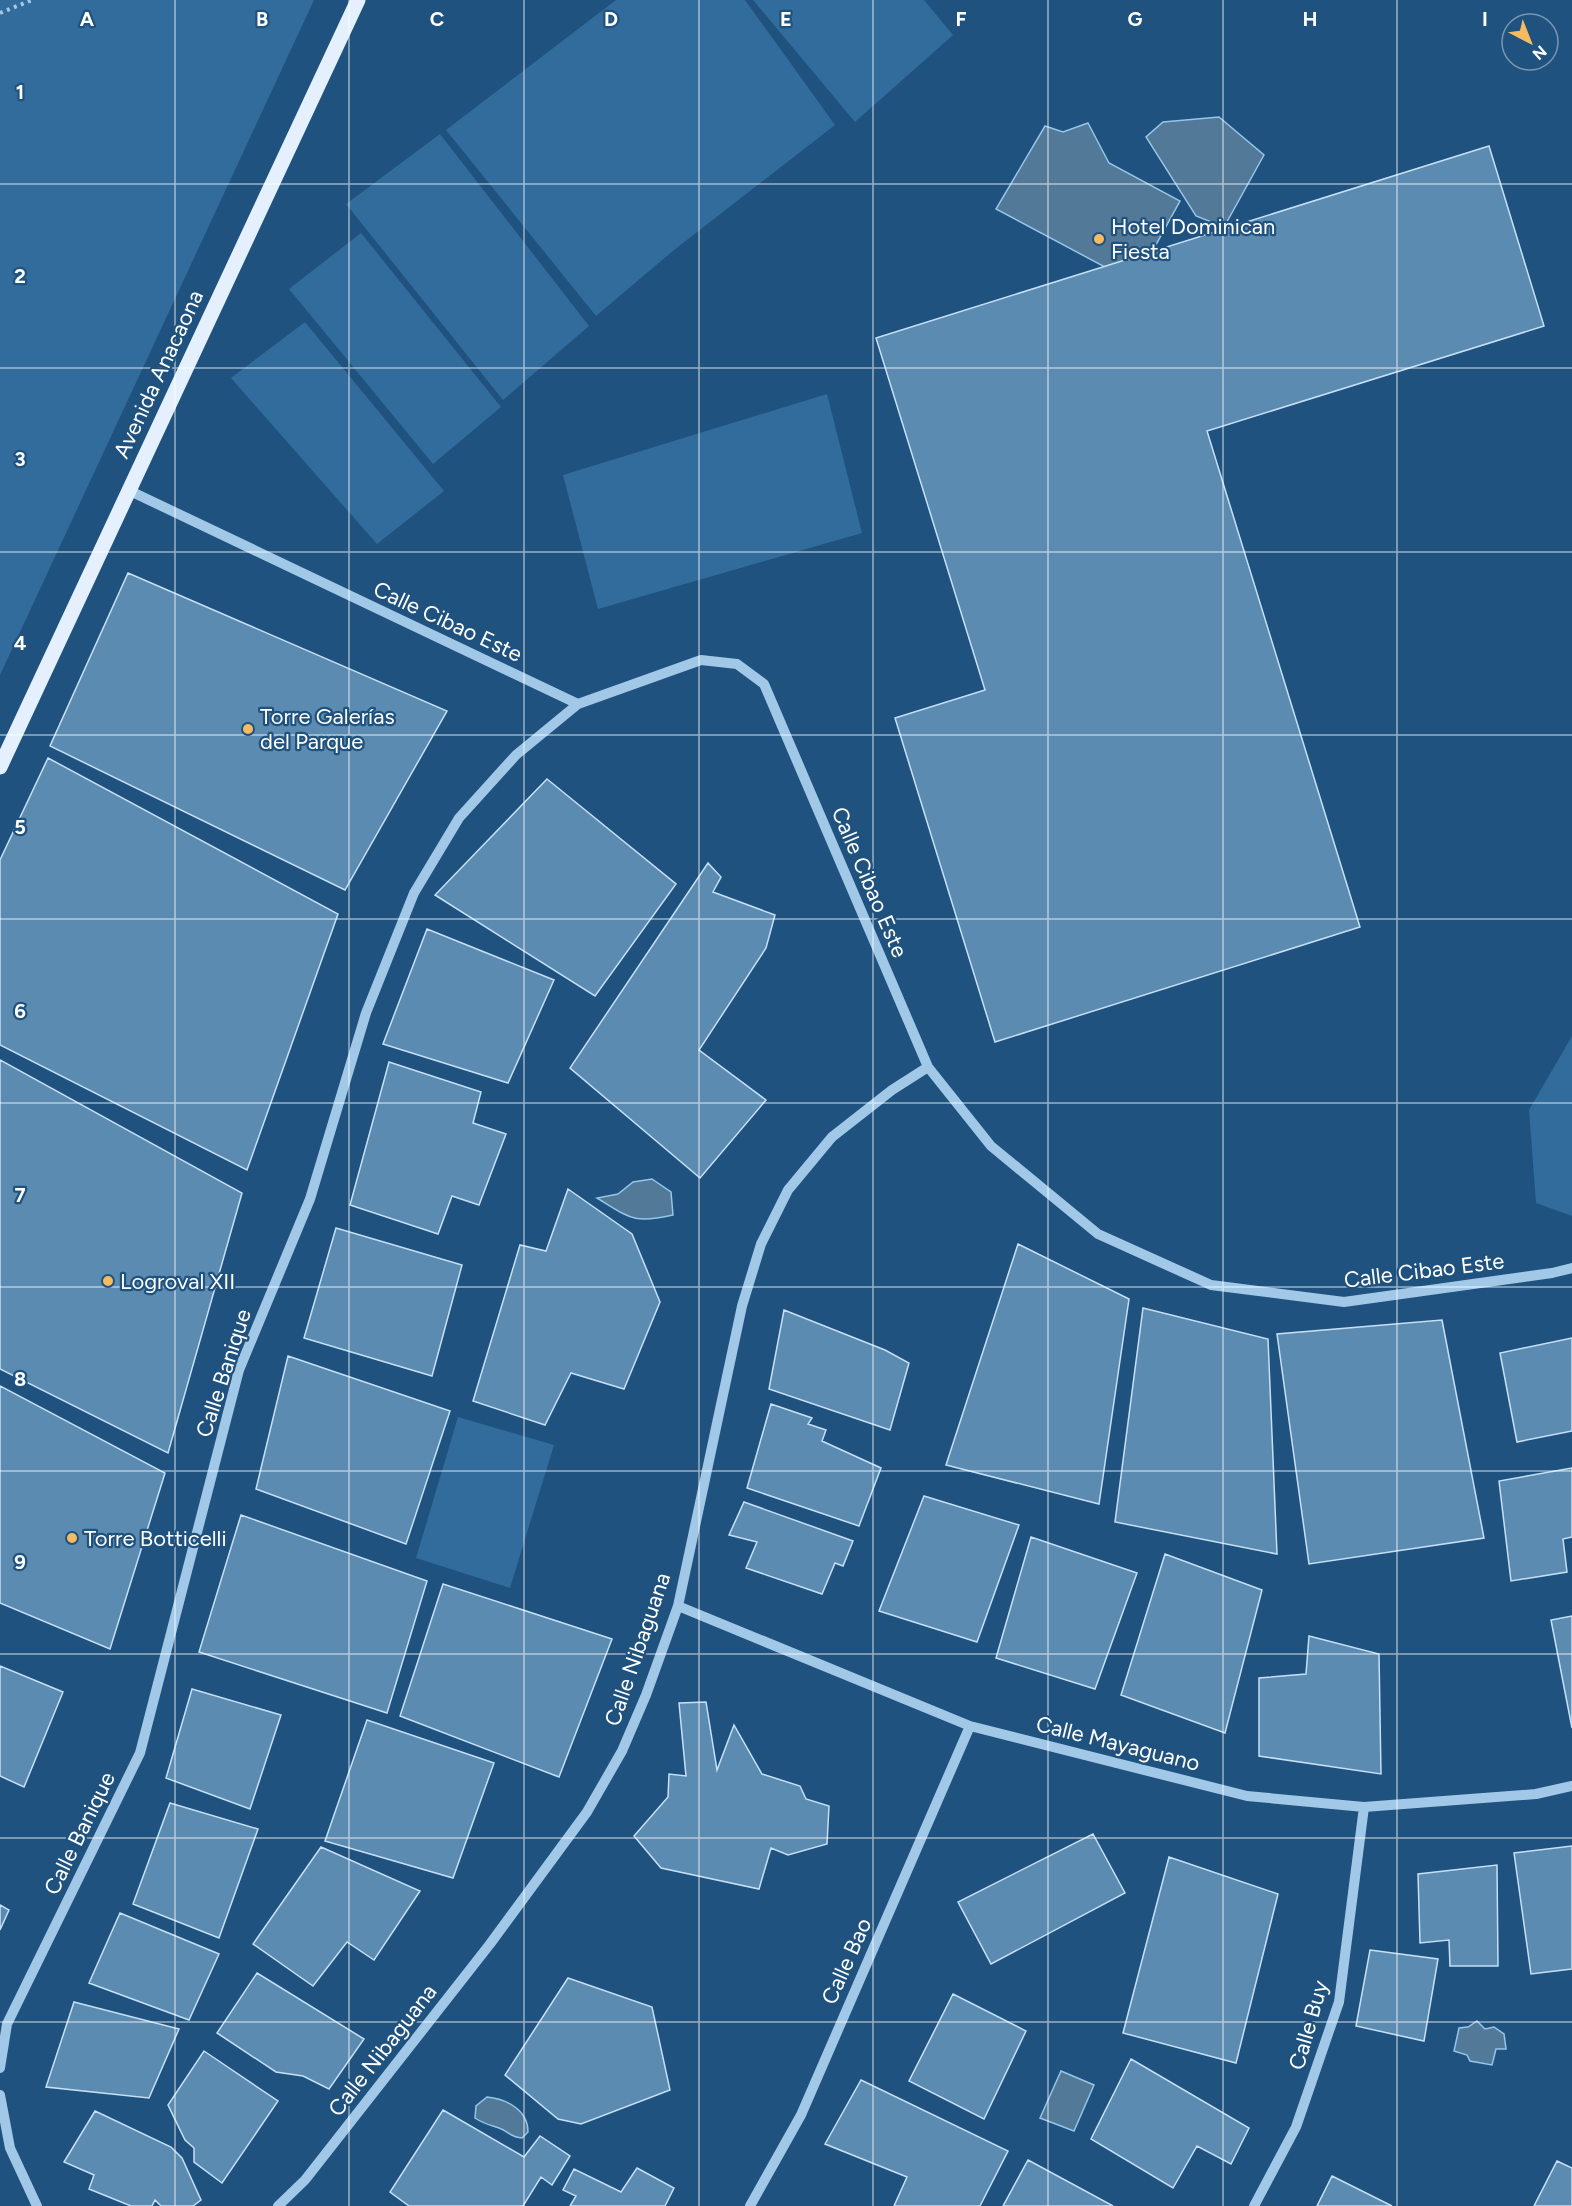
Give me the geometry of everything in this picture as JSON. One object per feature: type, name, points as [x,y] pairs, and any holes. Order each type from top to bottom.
[{"type":"main road","name":"Avenida Anacaona","points":[[0,767],[358,0]]},
{"type":"street","name":"Calle Cibao Este","points":[[128,490],[578,704],[701,660],[737,664],[764,684],[928,1067],[991,1146],[1098,1234],[1211,1285],[1344,1302],[1552,1273],[1572,1268]]},
{"type":"street","name":"Calle Banique","points":[[0,2068],[7,2024],[140,1753],[239,1370],[310,1199],[366,1013],[414,893],[459,818],[516,755],[578,704]]},
{"type":"street","name":"Calle Nibaguana","points":[[278,2206],[305,2180],[490,1944],[587,1812],[622,1751],[646,1695],[678,1606],[742,1306],[761,1244],[788,1190],[832,1137],[892,1090],[928,1067]]},
{"type":"street","name":"Calle Mayaguano","points":[[678,1606],[970,1726],[1247,1796],[1364,1807],[1536,1794],[1572,1786]]},
{"type":"street","name":"Calle Bao","points":[[750,2206],[801,2115],[970,1726]]},
{"type":"street","name":"Calle Buy","points":[[1254,2206],[1296,2127],[1340,2002],[1364,1807]]},
{"type":"street","points":[[0,2095],[10,2148],[37,2206]]},
{"type":"path","points":[[0,13],[32,0]]},
{"type":"shaded area","points":[[0,0],[314,0],[0,675]]},
{"type":"shaded area","points":[[616,0],[745,0],[835,125],[674,250],[596,316],[446,130]]},
{"type":"shaded area","points":[[753,0],[924,0],[953,35],[855,122]]},
{"type":"shaded area","points":[[1219,117],[1264,155],[1224,227],[1196,216],[1146,137],[1163,122]]},
{"type":"shaded area","points":[[1088,123],[1109,163],[1180,201],[1135,283],[996,209],[1045,126],[1063,132]]},
{"type":"shaded area","points":[[440,134],[589,326],[503,400],[346,204]]},
{"type":"shaded area","points":[[361,233],[501,407],[433,464],[289,289]]},
{"type":"shaded area","points":[[305,322],[444,491],[377,544],[231,378]]},
{"type":"shaded area","points":[[827,394],[862,533],[598,609],[563,475]]},
{"type":"shaded area","points":[[1572,1036],[1572,1216],[1536,1203],[1529,1110]]},
{"type":"shaded area","points":[[652,1179],[671,1192],[673,1215],[640,1219],[625,1215],[597,1198],[618,1194],[633,1182]]},
{"type":"shaded area","points":[[458,1417],[554,1445],[510,1588],[416,1558]]},
{"type":"shaded area","points":[[1477,2021],[1485,2029],[1494,2027],[1504,2034],[1506,2049],[1496,2049],[1492,2065],[1470,2061],[1467,2055],[1454,2051],[1459,2028],[1468,2027]]},
{"type":"shaded area","points":[[1061,2071],[1094,2085],[1074,2131],[1040,2118]]},
{"type":"shaded area","points":[[487,2097],[509,2103],[520,2112],[527,2124],[528,2132],[522,2138],[515,2137],[475,2118],[476,2106]]},
{"type":"building","points":[[1489,146],[1544,326],[1207,431],[1360,927],[995,1042],[895,718],[985,690],[876,338]]},
{"type":"building","name":"Torre Galerías del Parque","points":[[128,573],[447,711],[345,890],[50,746]]},
{"type":"building","points":[[48,758],[338,914],[247,1170],[0,1045],[0,860]]},
{"type":"building","points":[[547,779],[676,884],[595,996],[435,895]]},
{"type":"building","points":[[708,863],[721,877],[713,892],[775,915],[766,948],[699,1050],[766,1100],[700,1178],[570,1068]]},
{"type":"building","points":[[427,929],[554,980],[508,1083],[383,1044]]},
{"type":"building","name":"Logroval XII","points":[[0,1060],[242,1193],[168,1453],[0,1369]]},
{"type":"building","points":[[389,1062],[481,1092],[473,1123],[506,1134],[479,1205],[452,1196],[438,1234],[350,1205]]},
{"type":"building","points":[[568,1189],[632,1234],[660,1302],[624,1389],[571,1373],[545,1425],[473,1401],[520,1245],[546,1251]]},
{"type":"building","points":[[336,1228],[462,1265],[432,1376],[304,1338]]},
{"type":"building","points":[[1018,1244],[1129,1299],[1099,1504],[946,1465]]},
{"type":"building","points":[[1143,1308],[1268,1339],[1277,1554],[1115,1522]]},
{"type":"building","points":[[784,1310],[885,1350],[909,1363],[890,1430],[769,1389]]},
{"type":"building","points":[[1442,1320],[1484,1538],[1309,1564],[1277,1334]]},
{"type":"building","points":[[1572,1338],[1572,1431],[1517,1442],[1500,1353]]},
{"type":"building","points":[[288,1356],[450,1411],[406,1544],[256,1489]]},
{"type":"building","name":"Torre Botticelli","points":[[0,1386],[165,1473],[110,1649],[0,1603]]},
{"type":"building","points":[[771,1404],[812,1418],[808,1424],[826,1430],[822,1441],[881,1468],[859,1526],[747,1488]]},
{"type":"building","points":[[1572,1468],[1572,1537],[1563,1539],[1567,1572],[1511,1581],[1499,1481]]},
{"type":"building","points":[[924,1496],[1019,1525],[977,1642],[879,1611]]},
{"type":"building","points":[[744,1502],[853,1541],[843,1566],[835,1563],[822,1594],[746,1568],[757,1542],[729,1535]]},
{"type":"building","points":[[241,1515],[427,1581],[387,1713],[199,1652]]},
{"type":"building","points":[[1031,1537],[1137,1573],[1095,1689],[996,1658]]},
{"type":"building","points":[[1165,1554],[1262,1590],[1225,1733],[1121,1695]]},
{"type":"building","points":[[443,1584],[612,1639],[559,1777],[400,1716]]},
{"type":"building","points":[[1572,1616],[1572,1728],[1551,1620]]},
{"type":"building","points":[[1309,1636],[1379,1654],[1381,1774],[1259,1756],[1259,1678],[1306,1674]]},
{"type":"building","points":[[0,1666],[63,1692],[24,1787],[0,1776]]},
{"type":"building","points":[[192,1689],[281,1715],[250,1809],[166,1778]]},
{"type":"building","points":[[706,1702],[717,1770],[734,1725],[762,1774],[800,1786],[806,1799],[829,1806],[827,1844],[788,1855],[771,1848],[759,1889],[661,1868],[634,1836],[668,1797],[669,1774],[686,1776],[679,1703]]},
{"type":"building","points":[[367,1720],[494,1763],[453,1878],[325,1841]]},
{"type":"building","points":[[170,1803],[258,1829],[219,1938],[133,1904]]},
{"type":"building","points":[[1093,1834],[1125,1893],[991,1964],[958,1902]]},
{"type":"building","points":[[1572,1846],[1572,1969],[1531,1974],[1514,1853]]},
{"type":"building","points":[[321,1847],[420,1891],[374,1960],[347,1942],[313,1986],[253,1944]]},
{"type":"building","points":[[1169,1857],[1278,1894],[1236,2063],[1123,2033]]},
{"type":"building","points":[[1497,1865],[1498,1966],[1450,1966],[1449,1940],[1420,1943],[1418,1874]]},
{"type":"building","points":[[0,1905],[9,1910],[0,1930]]},
{"type":"building","points":[[120,1913],[219,1954],[189,2020],[89,1983]]},
{"type":"building","points":[[1370,1950],[1438,1959],[1424,2041],[1356,2026]]},
{"type":"building","points":[[257,1973],[364,2039],[329,2089],[303,2076],[276,2072],[217,2033]]},
{"type":"building","points":[[568,1978],[652,2007],[670,2090],[581,2124],[558,2119],[505,2075]]},
{"type":"building","points":[[953,1994],[1026,2031],[984,2119],[909,2081]]},
{"type":"building","points":[[74,2002],[179,2029],[149,2098],[46,2087]]},
{"type":"building","points":[[204,2051],[278,2101],[222,2183],[194,2162],[194,2148],[185,2140],[168,2105]]},
{"type":"building","points":[[1131,2059],[1249,2128],[1231,2164],[1197,2146],[1173,2188],[1091,2139]]},
{"type":"building","points":[[861,2080],[1008,2151],[980,2206],[894,2206],[907,2177],[825,2144]]},
{"type":"building","points":[[443,2110],[524,2157],[540,2136],[570,2156],[552,2185],[541,2177],[523,2206],[409,2206],[390,2192]]},
{"type":"building","points":[[95,2111],[171,2147],[182,2158],[201,2200],[193,2206],[161,2206],[155,2200],[152,2206],[131,2206],[89,2189],[94,2175],[64,2162]]},
{"type":"building","points":[[1028,2160],[1113,2206],[1003,2206]]},
{"type":"building","points":[[1557,2161],[1572,2168],[1572,2206],[1534,2206]]},
{"type":"building","points":[[637,2168],[674,2188],[665,2206],[570,2206],[576,2196],[563,2190],[574,2169],[621,2192]]},
{"type":"building","points":[[1332,2176],[1392,2206],[1317,2206]]},
{"type":"place","name":"Hotel Dominican Fiesta","points":[[1099,239]]},
{"type":"place","name":"Torre Galerías del Parque","points":[[248,729]]},
{"type":"place","name":"Logroval XII","points":[[108,1281]]},
{"type":"place","name":"Torre Botticelli","points":[[72,1538]]}]
